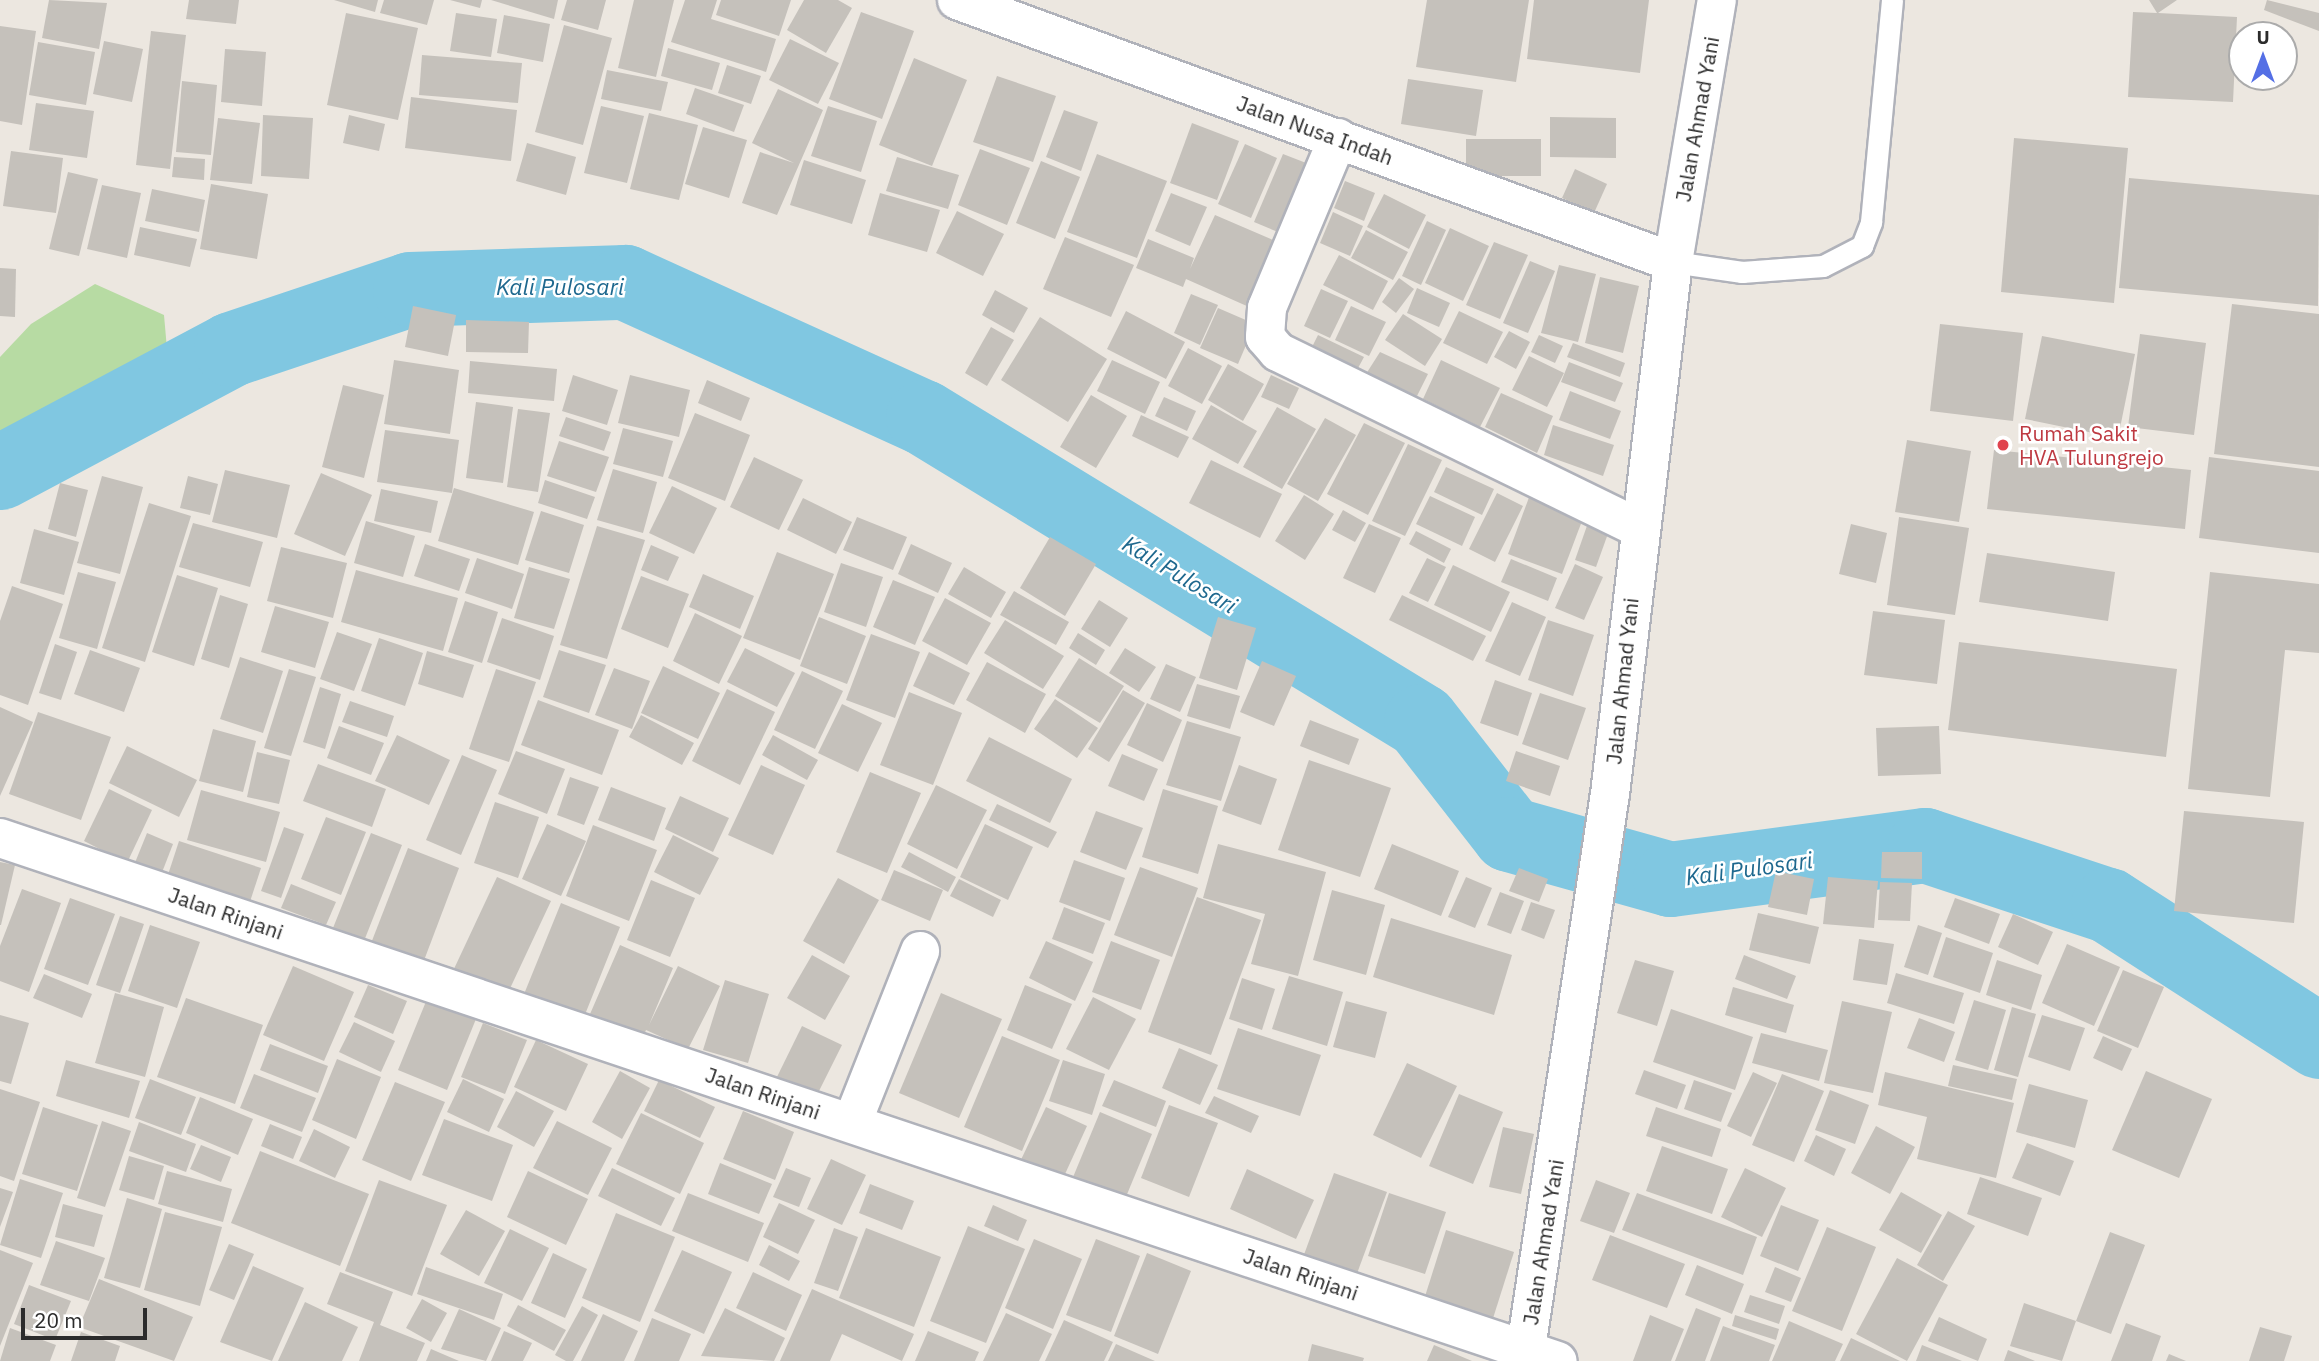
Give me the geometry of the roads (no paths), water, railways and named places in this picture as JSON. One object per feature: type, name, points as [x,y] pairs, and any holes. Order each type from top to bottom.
[{"type":"street","name":"Jalan Nusa Indah","points":[[957,0],[1673,262]]},
{"type":"street","name":"Jalan Ahmad Yani","points":[[1536,1357],[1610,794],[1637,527],[1673,262],[1717,0]]},
{"type":"street","points":[[1338,138],[1267,308],[1265,337],[1278,352],[1637,527]]},
{"type":"street","name":"Jalan Rinjani","points":[[0,838],[852,1123],[1536,1357]]},
{"type":"street","points":[[852,1123],[920,951]]},
{"type":"lane","points":[[1673,262],[1742,272],[1823,266],[1862,246],[1871,222],[1892,0]]},
{"type":"waterway","name":"Kali Pulosari","points":[[0,472],[231,349],[410,289],[625,282],[923,417],[1421,721],[1509,834],[1670,879],[1925,845],[2108,905],[2319,1041]]},
{"type":"place","name":"Rumah Sakit HVA Tulungrejo","points":[[2003,445]]}]
